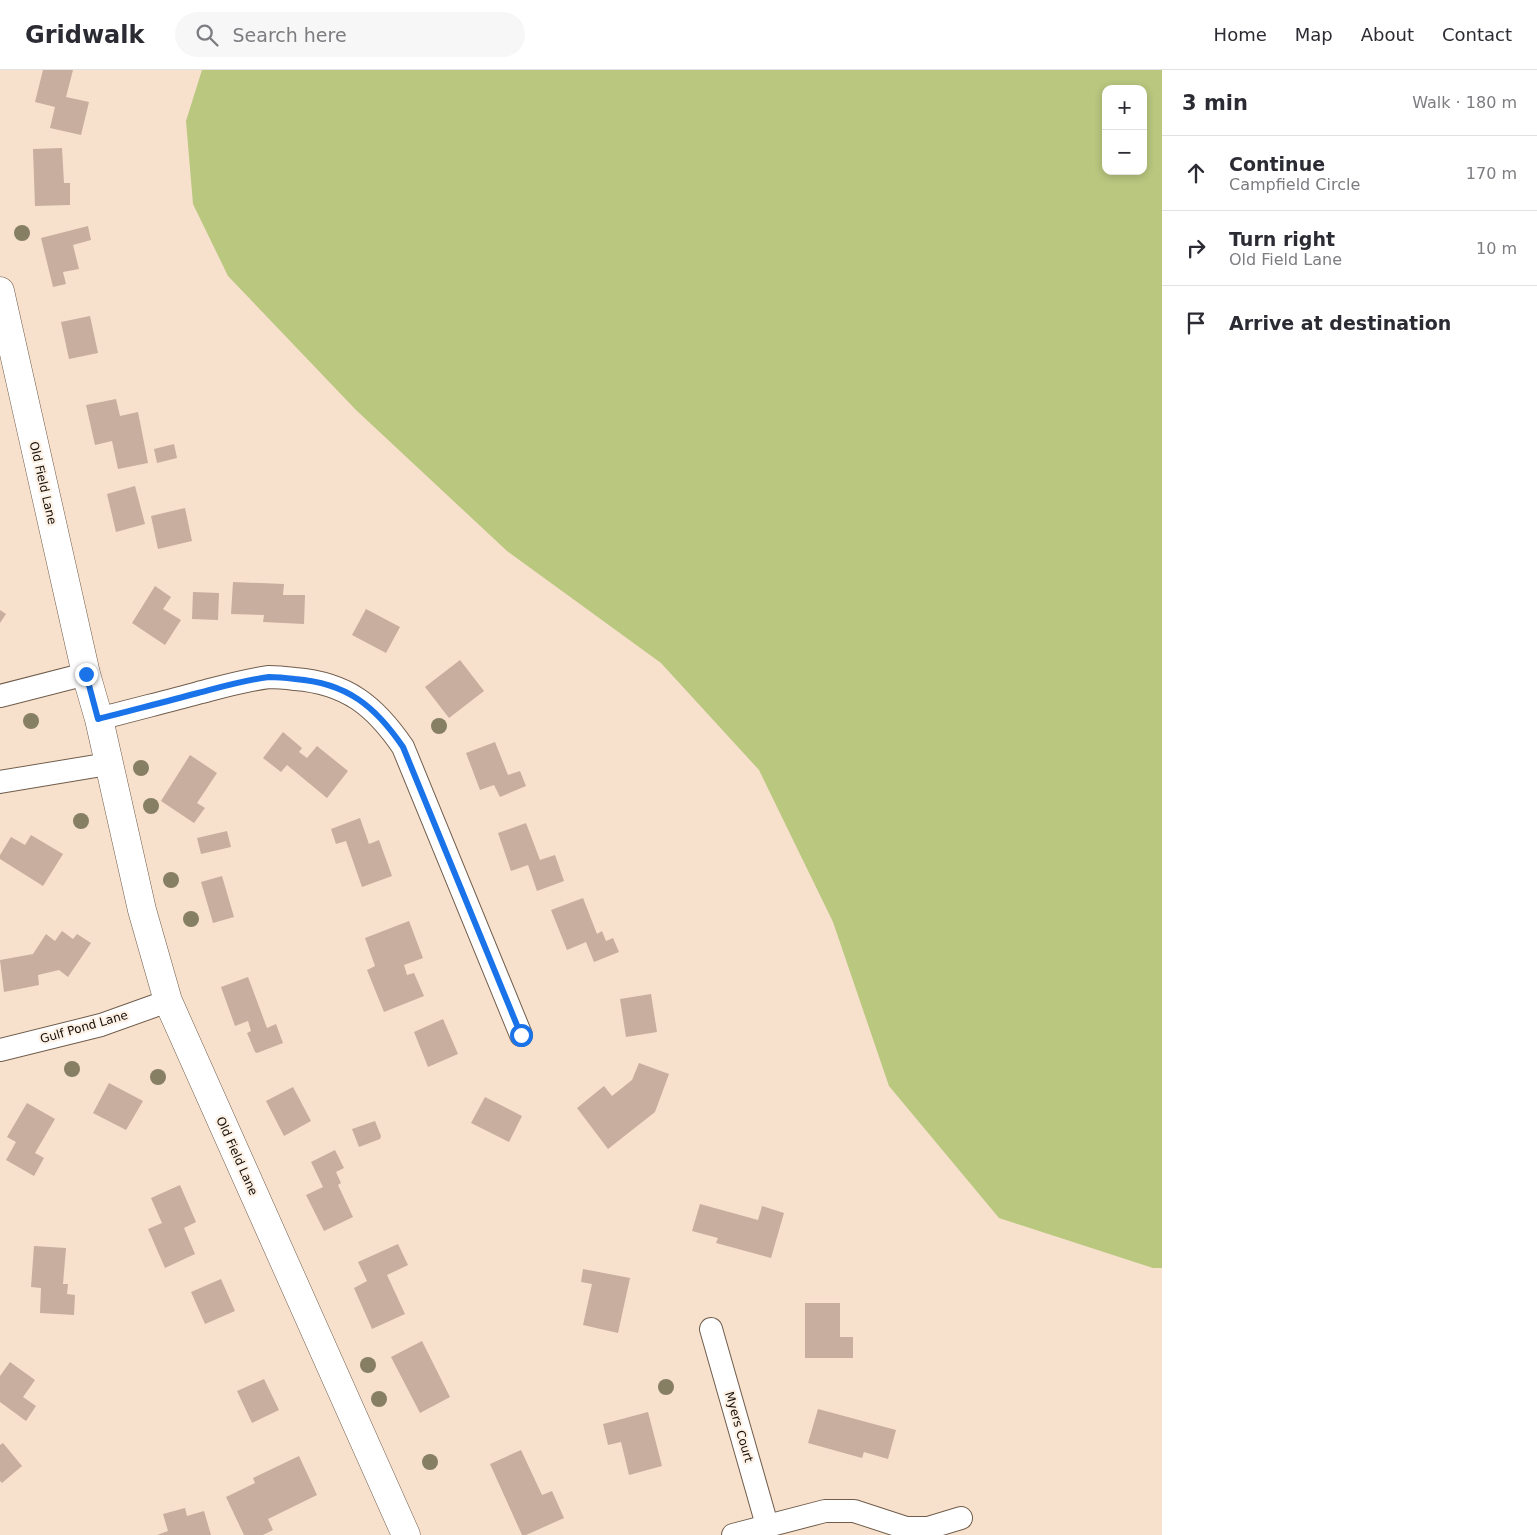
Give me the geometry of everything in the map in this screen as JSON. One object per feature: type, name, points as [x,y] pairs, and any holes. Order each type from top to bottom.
[{"type":"street","name":"Old Field Lane","points":[[0,292],[86,674],[142,910],[168,1001],[406,1535]]},
{"type":"street","points":[[0,696],[86,674]]},
{"type":"street","points":[[98,719],[240,682],[271,677],[325,684],[342,689],[361,700],[388,726],[403,747],[521,1035]]},
{"type":"street","points":[[0,782],[108,764]]},
{"type":"street","name":"Gulf Pond Lane","points":[[0,1050],[101,1025],[168,1001]]},
{"type":"street","name":"Myers Court","points":[[711,1329],[767,1525]]},
{"type":"street","points":[[733,1535],[825,1511],[854,1511],[906,1528],[928,1528],[962,1518]]},
{"type":"green space","points":[[202,70],[1162,70],[1162,1268],[1153,1268],[999,1218],[889,1086],[833,922],[759,770],[661,663],[507,551],[356,410],[228,276],[193,204],[186,121]]},
{"type":"building","points":[[43,70],[73,70],[66,97],[89,102],[81,135],[50,128],[55,107],[35,102]]},
{"type":"building","points":[[62,148],[64,183],[70,183],[70,205],[35,206],[33,149]]},
{"type":"building","points":[[88,226],[91,240],[73,245],[79,269],[63,272],[66,284],[53,287],[41,238]]},
{"type":"building","points":[[90,316],[98,353],[69,359],[61,322]]},
{"type":"building","points":[[116,399],[120,416],[138,412],[148,463],[118,469],[112,441],[95,445],[86,405]]},
{"type":"building","points":[[174,444],[177,458],[157,463],[154,449]]},
{"type":"building","points":[[135,486],[145,524],[116,532],[107,494]]},
{"type":"building","points":[[185,508],[192,541],[158,549],[151,516]]},
{"type":"building","points":[[233,582],[284,584],[283,595],[305,595],[304,624],[263,622],[264,615],[231,614]]},
{"type":"building","points":[[155,586],[171,597],[163,609],[181,620],[165,645],[132,623]]},
{"type":"building","points":[[193,592],[219,593],[218,620],[192,619]]},
{"type":"building","points":[[366,609],[400,627],[386,653],[352,635]]},
{"type":"building","points":[[0,610],[6,614],[0,623]]},
{"type":"building","points":[[460,660],[484,691],[449,718],[425,687]]},
{"type":"building","points":[[283,732],[302,748],[299,752],[307,758],[317,746],[348,771],[327,798],[287,765],[281,772],[263,758]]},
{"type":"building","points":[[495,742],[508,775],[520,771],[526,786],[500,797],[494,785],[480,790],[466,753]]},
{"type":"building","points":[[190,755],[217,773],[197,803],[205,808],[194,823],[161,801]]},
{"type":"building","points":[[360,818],[369,844],[379,840],[392,876],[362,887],[346,841],[336,844],[331,829]]},
{"type":"building","points":[[526,823],[540,860],[555,855],[564,881],[537,891],[528,865],[511,871],[498,833]]},
{"type":"building","points":[[227,831],[231,847],[201,854],[197,838]]},
{"type":"building","points":[[31,835],[63,854],[43,886],[0,859],[0,855],[11,837],[25,845]]},
{"type":"building","points":[[222,876],[234,917],[213,923],[201,882]]},
{"type":"building","points":[[583,898],[597,934],[602,931],[606,941],[613,938],[619,952],[594,962],[586,942],[567,950],[551,910]]},
{"type":"building","points":[[409,921],[423,958],[404,965],[407,975],[414,973],[424,996],[384,1012],[367,970],[375,966],[365,938]]},
{"type":"building","points":[[62,931],[73,939],[77,934],[91,943],[68,977],[59,970],[38,975],[39,985],[4,992],[0,960],[33,954],[46,934],[55,941]]},
{"type":"building","points":[[248,977],[267,1028],[276,1024],[283,1043],[257,1053],[247,1033],[251,1031],[248,1021],[235,1026],[221,987]]},
{"type":"building","points":[[651,994],[657,1032],[626,1037],[620,999]]},
{"type":"building","points":[[443,1019],[458,1054],[428,1067],[414,1032]]},
{"type":"building","points":[[639,1063],[669,1074],[655,1112],[608,1149],[577,1108],[604,1086],[612,1096],[632,1080]]},
{"type":"building","points":[[109,1083],[143,1101],[126,1130],[93,1113]]},
{"type":"building","points":[[293,1087],[311,1121],[284,1136],[266,1101]]},
{"type":"building","points":[[485,1097],[522,1116],[509,1142],[471,1123]]},
{"type":"building","points":[[27,1103],[55,1119],[35,1153],[44,1158],[34,1176],[6,1160],[16,1142],[7,1137]]},
{"type":"building","points":[[375,1121],[381,1136],[380,1139],[359,1147],[352,1129]]},
{"type":"building","points":[[335,1150],[344,1168],[336,1172],[341,1183],[338,1185],[353,1217],[324,1231],[306,1195],[323,1187],[311,1162]]},
{"type":"building","points":[[180,1185],[196,1222],[184,1228],[195,1254],[165,1268],[148,1229],[162,1223],[151,1198]]},
{"type":"building","points":[[700,1204],[758,1220],[762,1206],[784,1213],[771,1258],[716,1243],[718,1238],[692,1231]]},
{"type":"building","points":[[398,1244],[408,1265],[387,1275],[405,1314],[372,1329],[354,1288],[367,1281],[358,1262]]},
{"type":"building","points":[[34,1246],[66,1248],[63,1284],[68,1284],[67,1294],[75,1295],[74,1315],[40,1313],[41,1288],[31,1287]]},
{"type":"building","points":[[583,1269],[630,1278],[618,1333],[583,1325],[592,1284],[581,1282]]},
{"type":"building","points":[[221,1279],[235,1311],[205,1324],[191,1292]]},
{"type":"building","points":[[805,1303],[840,1303],[840,1337],[853,1337],[853,1358],[805,1358]]},
{"type":"building","points":[[422,1341],[450,1397],[420,1413],[391,1357]]},
{"type":"building","points":[[10,1362],[35,1380],[23,1397],[36,1406],[26,1421],[0,1402],[0,1376]]},
{"type":"building","points":[[264,1379],[279,1410],[252,1423],[237,1391]]},
{"type":"building","points":[[818,1409],[896,1430],[888,1459],[864,1452],[862,1458],[808,1443]]},
{"type":"building","points":[[648,1412],[662,1466],[629,1475],[621,1442],[608,1445],[603,1424]]},
{"type":"building","points":[[3,1443],[22,1466],[2,1483],[0,1481],[0,1445]]},
{"type":"building","points":[[521,1450],[542,1495],[552,1491],[564,1518],[526,1535],[522,1535],[490,1464]]},
{"type":"building","points":[[299,1456],[317,1495],[268,1519],[273,1530],[263,1535],[244,1535],[226,1497],[255,1483],[253,1478]]},
{"type":"building","points":[[185,1508],[187,1516],[204,1511],[211,1535],[157,1535],[168,1531],[163,1514]]},
{"type":"route","points":[[86,674],[98,719],[240,682],[271,677],[325,684],[342,689],[361,700],[388,726],[403,747],[521,1035]]}]
